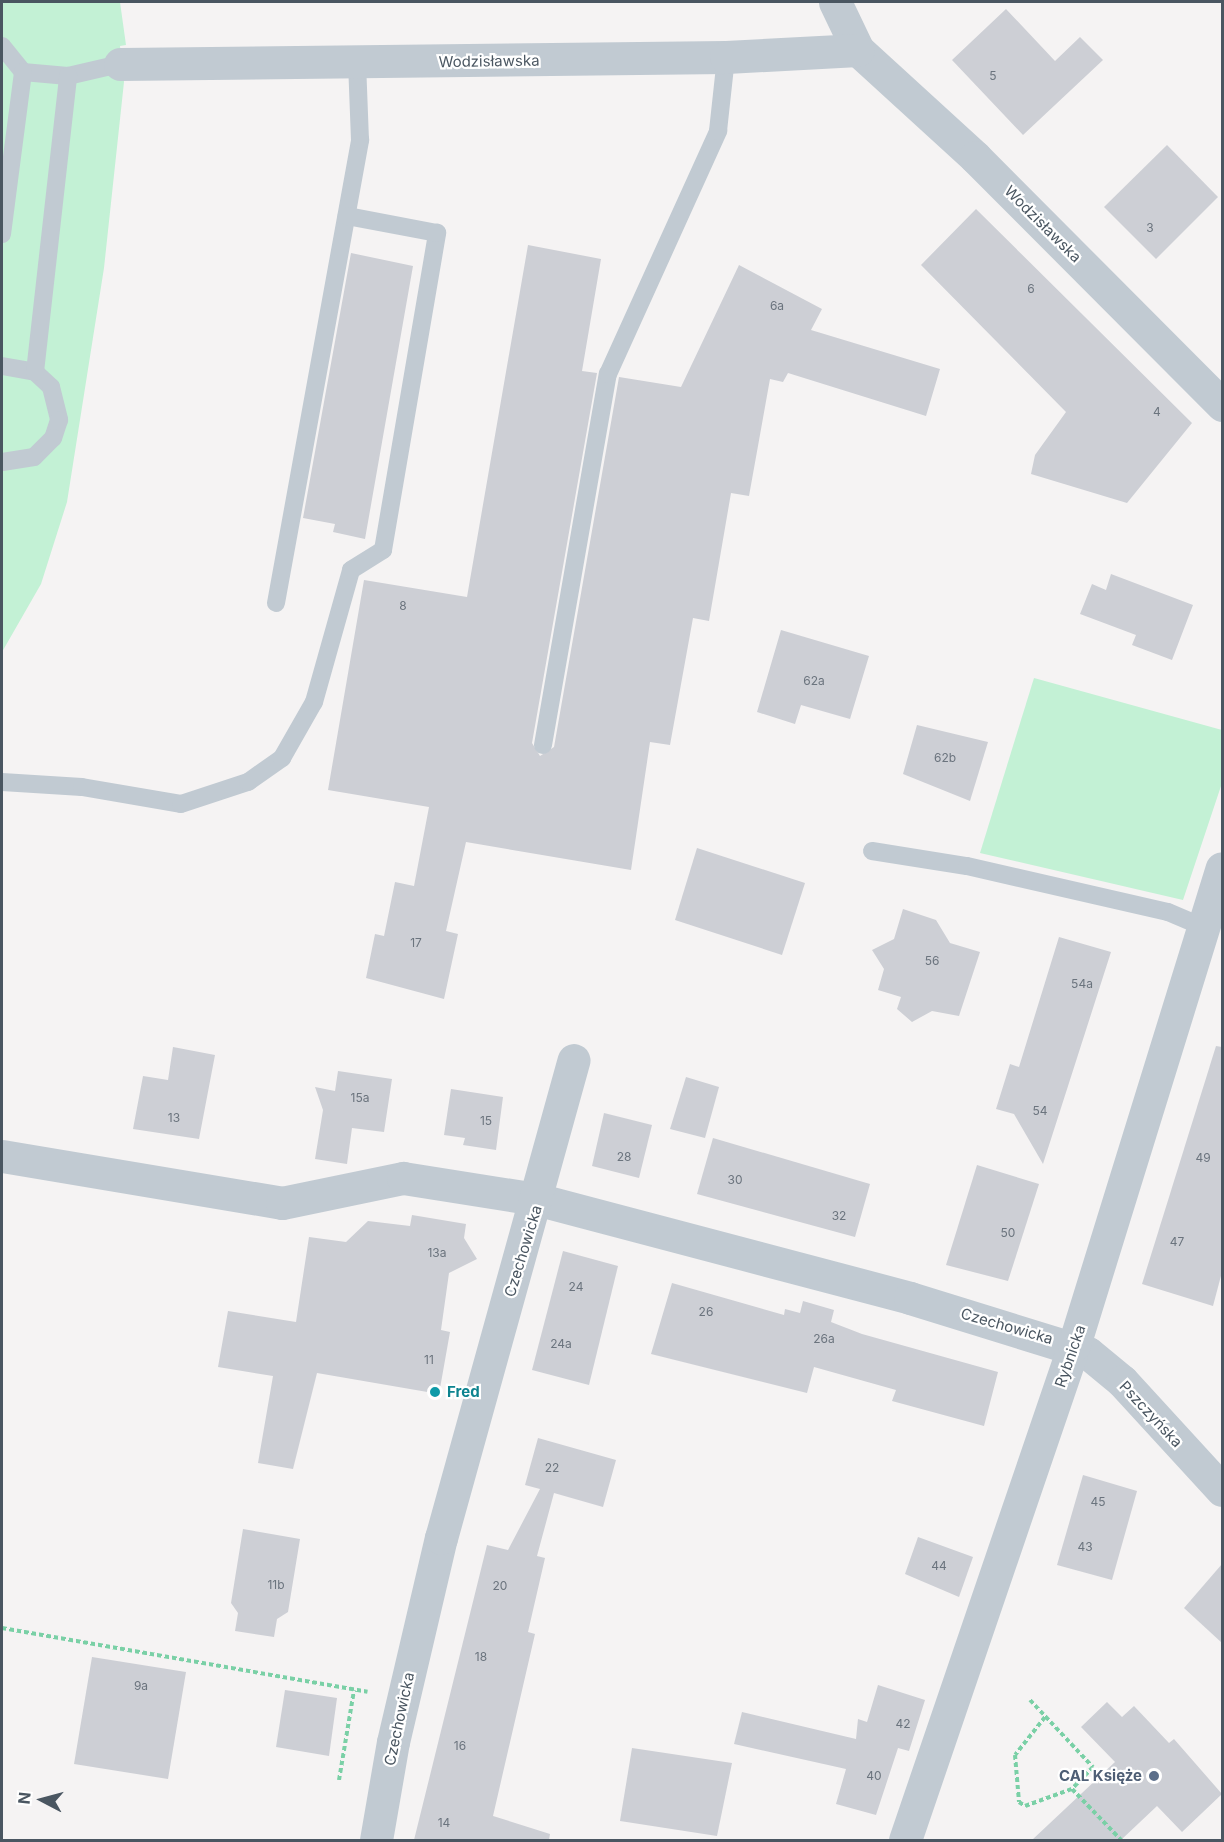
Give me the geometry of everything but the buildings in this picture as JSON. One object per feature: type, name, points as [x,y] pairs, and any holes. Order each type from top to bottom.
[{"type":"street","name":"Wodzisławska","points":[[835,2],[858,50],[975,157],[1222,405]]},
{"type":"street","name":"Wodzisławska","points":[[120,64],[726,57],[858,50]]},
{"type":"street","name":"Rybnicka","points":[[905,1840],[1074,1345],[1222,868]]},
{"type":"street","points":[[2,1156],[282,1203],[403,1178],[536,1199],[574,1060]]},
{"type":"street","name":"Czechowicka","points":[[376,1840],[393,1742],[441,1538],[536,1199],[1074,1345]]},
{"type":"street","name":"Pszczyńska","points":[[1074,1345],[1122,1381],[1222,1490]]},
{"type":"lane","points":[[2,46],[23,72],[68,76],[120,64]]},
{"type":"lane","points":[[543,745],[609,374],[718,131],[726,57]]},
{"type":"lane","points":[[276,603],[360,140],[357,62]]},
{"type":"lane","points":[[2,234],[23,72]]},
{"type":"lane","points":[[35,372],[68,76]]},
{"type":"lane","points":[[2,782],[82,787],[181,804],[248,782],[282,758],[314,702],[351,570],[383,550],[436,233],[347,216]]},
{"type":"lane","points":[[2,366],[35,372],[57,401],[53,438],[34,457],[2,462]]},
{"type":"lane","points":[[872,851],[967,866],[1168,912],[1204,927]]},
{"type":"path","points":[[2,1628],[361,1691]]},
{"type":"path","points":[[339,1780],[354,1690]]},
{"type":"path","points":[[1030,1700],[1093,1767],[1072,1789],[1025,1806],[1019,1802],[1015,1755],[1045,1717]]},
{"type":"path","points":[[1072,1789],[1121,1840]]},
{"type":"green space","points":[[2,2],[120,2],[126,45],[120,46],[124,82],[104,268],[67,502],[41,584],[2,652]]},
{"type":"green space","points":[[1034,678],[1222,730],[1222,783],[1183,900],[980,853]]},
{"type":"place","name":"Fred","points":[[435,1392]]},
{"type":"place","name":"CAL Księże","points":[[1154,1776]]}]
